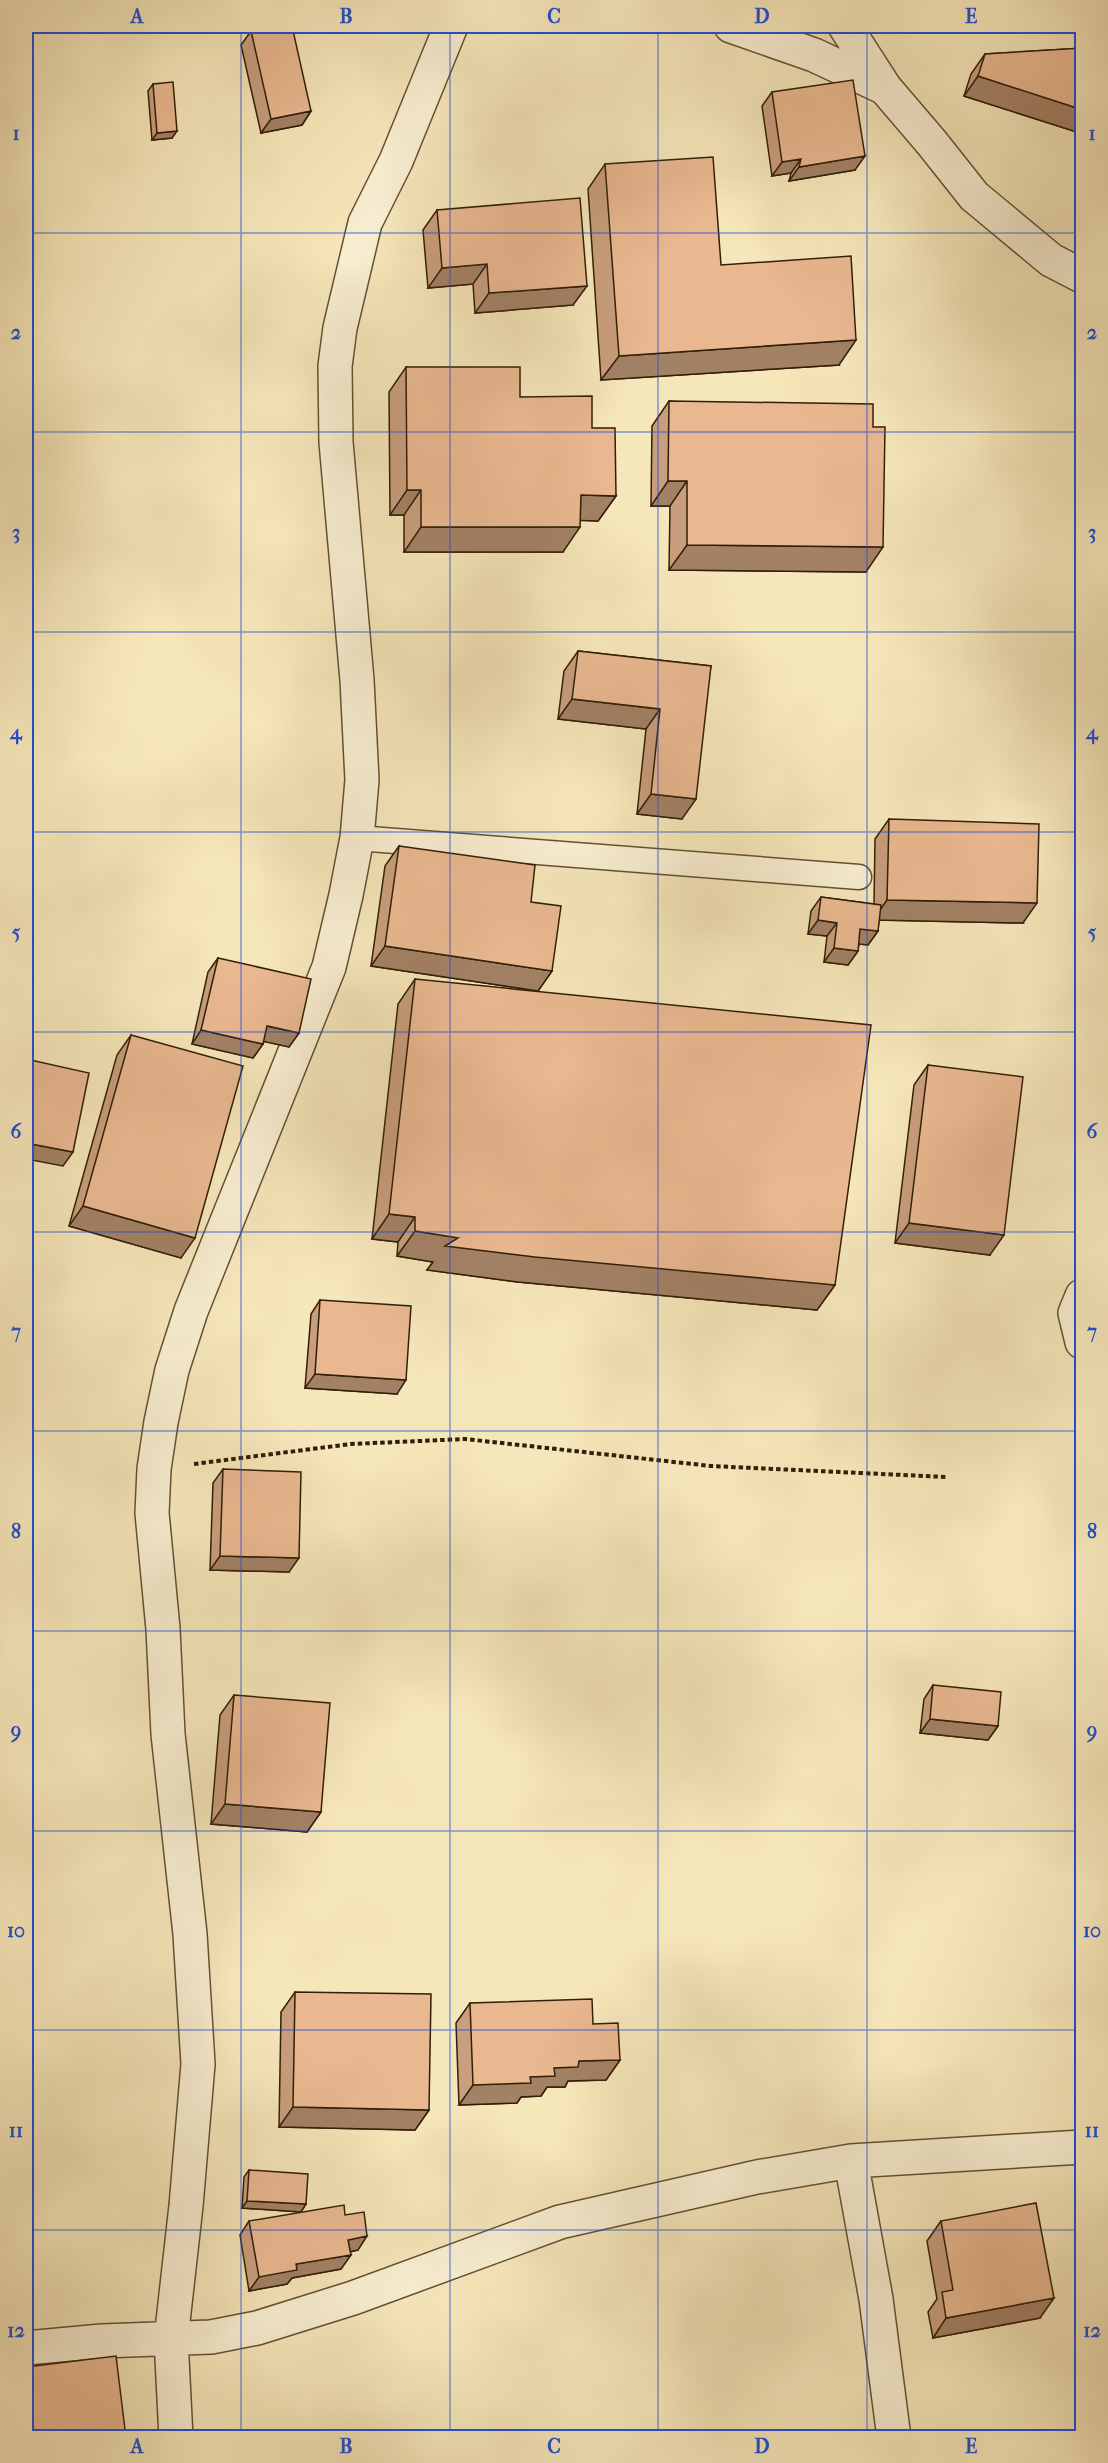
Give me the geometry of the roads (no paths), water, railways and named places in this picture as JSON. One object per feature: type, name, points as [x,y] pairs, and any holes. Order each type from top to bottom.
[{"type":"street","points":[[176,2438],[171,2339],[186,2206],[198,2064],[190,1934],[168,1734],[163,1629],[152,1512],[154,1469],[172,1370],[216,1246],[329,967],[357,838],[362,780],[357,680],[336,442],[336,357],[340,328],[365,223],[396,161],[451,26]]},
{"type":"street","points":[[731,26],[814,55],[885,88]]},
{"type":"street","points":[[845,26],[885,88],[974,196],[1051,260],[1083,276]]},
{"type":"street","points":[[1083,1296],[1075,1313],[1083,1342]]},
{"type":"street","points":[[26,2348],[102,2341],[211,2337],[257,2328],[353,2298],[560,2222],[757,2177],[851,2161],[1083,2147]]},
{"type":"street","points":[[851,2161],[876,2299],[894,2438]]},
{"type":"lane","points":[[357,838],[859,877]]}]
